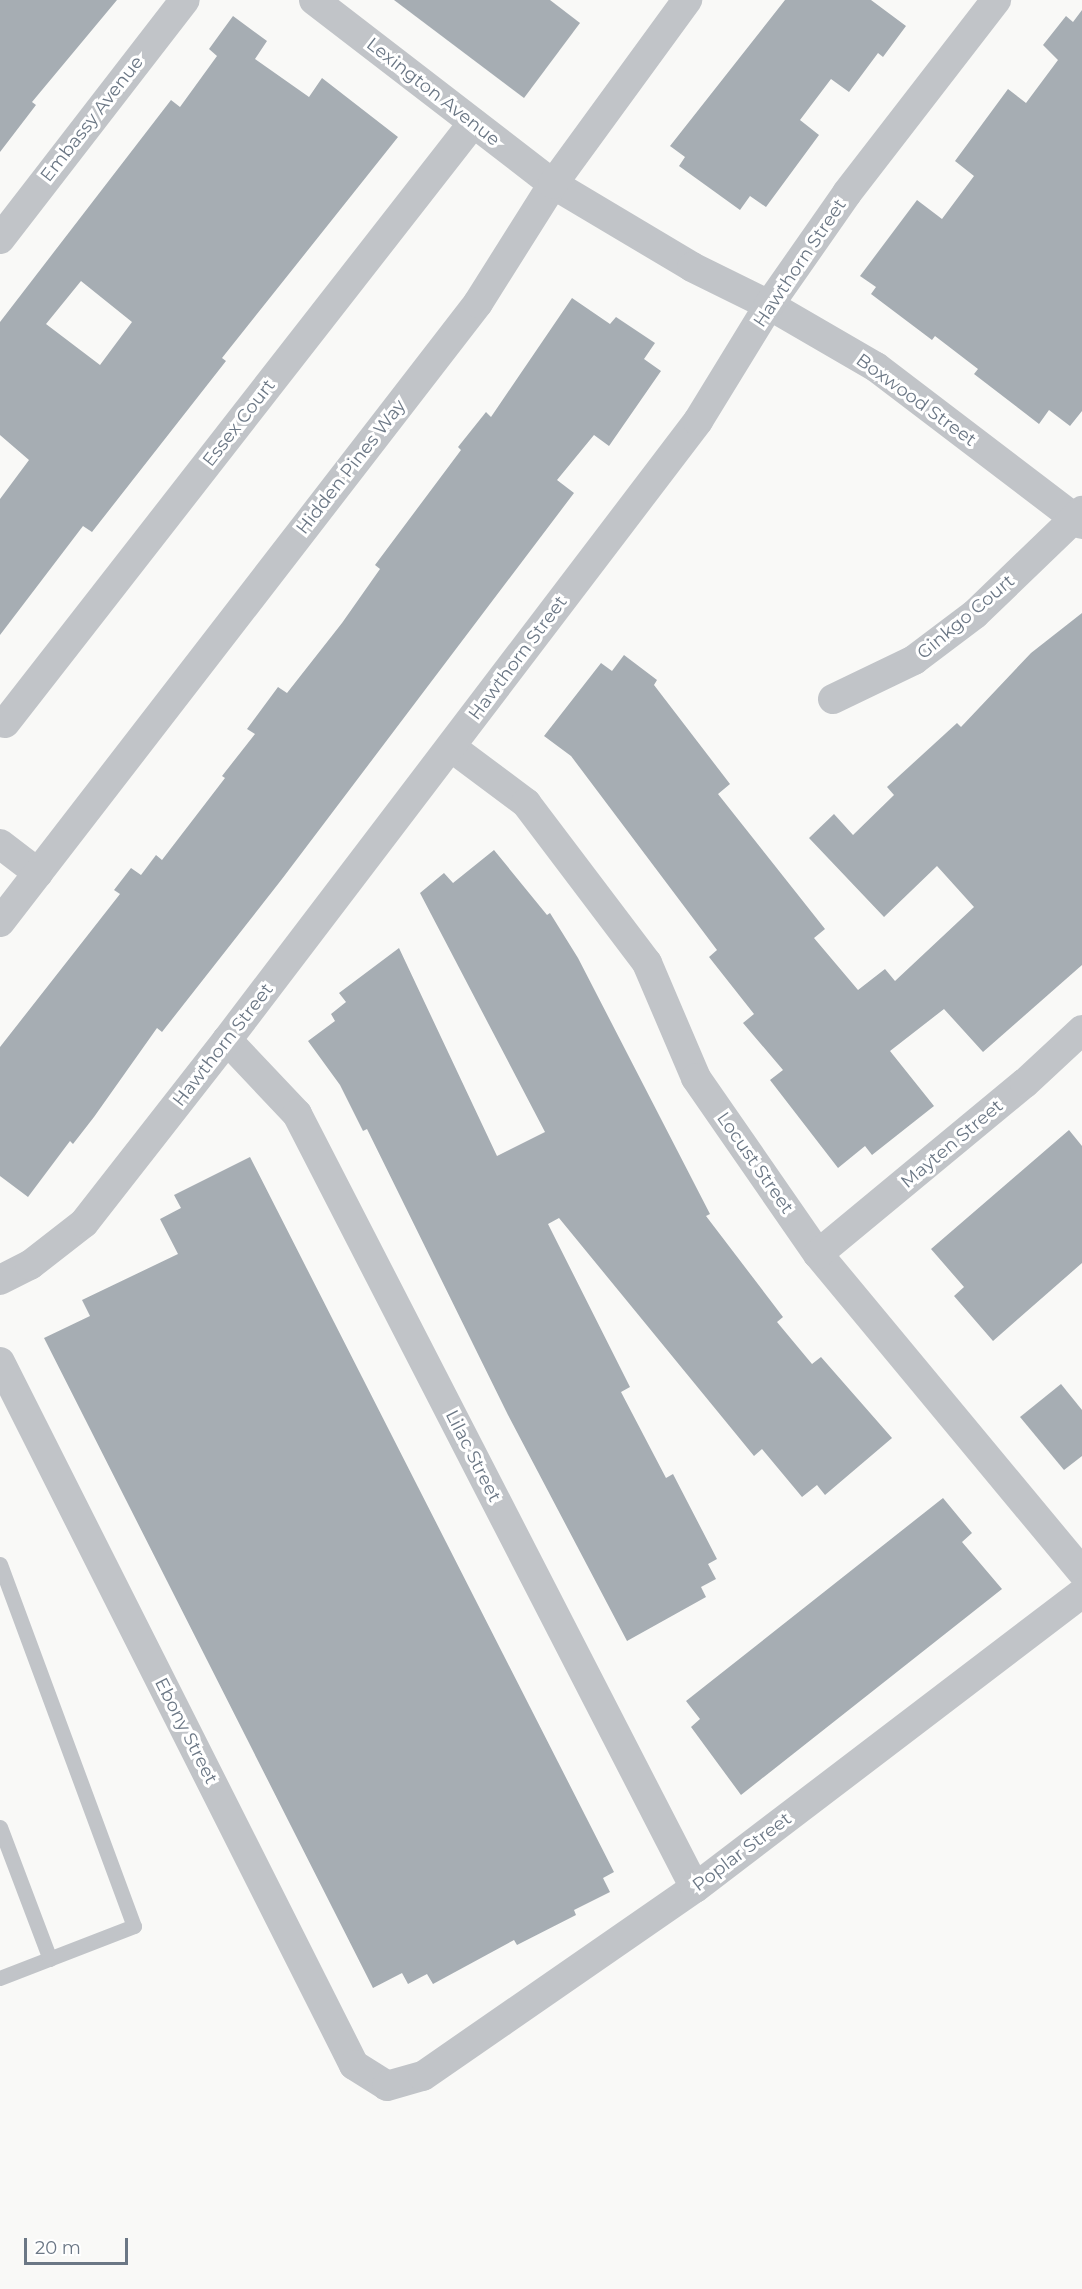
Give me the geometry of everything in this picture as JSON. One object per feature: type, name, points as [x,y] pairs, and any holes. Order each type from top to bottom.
[{"type":"street","name":"Embassy Avenue","points":[[0,239],[185,0]]},
{"type":"street","name":"Lexington Avenue","points":[[314,0],[553,184]]},
{"type":"street","name":"Hidden Pines Way","points":[[0,922],[478,303],[553,184],[687,0]]},
{"type":"street","name":"Hawthorn Street","points":[[0,1280],[30,1265],[84,1223],[227,1040],[698,421],[770,305],[847,193],[996,0]]},
{"type":"street","name":"Essex Court","points":[[5,723],[473,123]]},
{"type":"street","name":"Boxwood Street","points":[[553,184],[692,267],[770,305],[876,367],[1080,518]]},
{"type":"street","name":"Ginkgo Court","points":[[833,699],[914,660],[975,614],[1080,518]]},
{"type":"street","name":"Locust Street","points":[[451,747],[526,803],[647,963],[696,1078],[818,1254],[1082,1572]]},
{"type":"street","points":[[0,844],[38,873]]},
{"type":"street","name":"Mayten Street","points":[[818,1254],[1025,1083],[1082,1030]]},
{"type":"street","name":"Lilac Street","points":[[227,1040],[297,1114],[695,1888]]},
{"type":"street","name":"Ebony Street","points":[[0,1362],[354,2065],[387,2086]]},
{"type":"street","name":"Poplar Street","points":[[387,2086],[423,2076],[695,1888],[1082,1593]]},
{"type":"lane","points":[[0,1564],[134,1926],[0,1978]]},
{"type":"lane","points":[[0,1827],[50,1959]]},
{"type":"building","points":[[0,0],[117,0],[32,102],[36,105],[0,152]]},
{"type":"building","points":[[394,0],[550,0],[580,23],[524,98]]},
{"type":"building","points":[[785,0],[871,0],[906,26],[883,57],[878,53],[849,92],[831,79],[800,120],[819,135],[766,207],[750,196],[740,210],[679,166],[685,157],[670,146]]},
{"type":"building","points":[[1082,10],[1082,411],[1070,426],[1049,410],[1039,424],[974,374],[978,369],[935,336],[932,340],[871,294],[876,287],[860,276],[917,200],[942,219],[974,176],[955,161],[1008,89],[1026,103],[1058,60],[1043,45],[1066,16],[1073,22]]},
{"type":"building","points":[[233,16],[267,41],[255,59],[309,97],[322,78],[398,137],[222,358],[226,361],[92,532],[83,526],[0,635],[0,499],[29,460],[0,435],[0,322],[171,100],[180,107],[217,56],[209,49]],"holes":[[[81,281],[132,322],[100,365],[46,324]]]},
{"type":"building","points":[[572,298],[610,324],[616,317],[655,343],[644,359],[661,371],[609,446],[594,435],[557,480],[574,493],[282,879],[162,1032],[157,1028],[94,1117],[73,1144],[70,1141],[28,1197],[0,1176],[0,1047],[120,894],[114,890],[131,868],[141,875],[156,855],[162,860],[225,778],[222,776],[255,734],[247,729],[278,687],[287,693],[342,623],[380,569],[375,565],[461,450],[458,447],[486,412],[491,417]]},
{"type":"building","points":[[1082,613],[1082,965],[983,1052],[944,1009],[890,1051],[934,1106],[872,1155],[865,1146],[838,1168],[770,1080],[783,1070],[743,1023],[754,1014],[709,957],[717,950],[571,756],[544,736],[601,663],[612,671],[624,655],[657,680],[654,685],[730,784],[718,794],[825,929],[814,938],[858,990],[885,969],[895,981],[974,907],[937,866],[884,917],[809,838],[834,814],[853,835],[894,795],[887,787],[957,723],[961,727],[1031,653]]},
{"type":"building","points":[[494,850],[547,915],[550,913],[578,958],[710,1214],[706,1216],[783,1317],[777,1322],[812,1364],[821,1357],[892,1438],[825,1495],[817,1485],[802,1497],[762,1449],[754,1456],[559,1218],[548,1224],[630,1387],[621,1392],[666,1478],[673,1474],[717,1559],[708,1564],[716,1579],[701,1587],[706,1597],[627,1641],[508,1415],[367,1129],[363,1131],[340,1085],[308,1041],[335,1021],[331,1014],[346,1002],[339,993],[399,948],[497,1156],[545,1132],[420,893],[444,873],[453,883]]},
{"type":"building","points":[[1069,1130],[1082,1146],[1082,1263],[993,1341],[954,1296],[964,1287],[931,1249]]},
{"type":"building","points":[[250,1157],[614,1872],[603,1878],[610,1892],[574,1910],[576,1915],[517,1945],[514,1940],[433,1984],[427,1974],[408,1984],[402,1973],[373,1988],[44,1338],[90,1316],[82,1300],[178,1254],[160,1219],[181,1208],[174,1195]]},
{"type":"building","points":[[1061,1384],[1082,1410],[1082,1456],[1064,1470],[1020,1417]]},
{"type":"building","points":[[943,1498],[972,1533],[962,1542],[1002,1589],[741,1795],[691,1727],[700,1719],[686,1701]]}]
